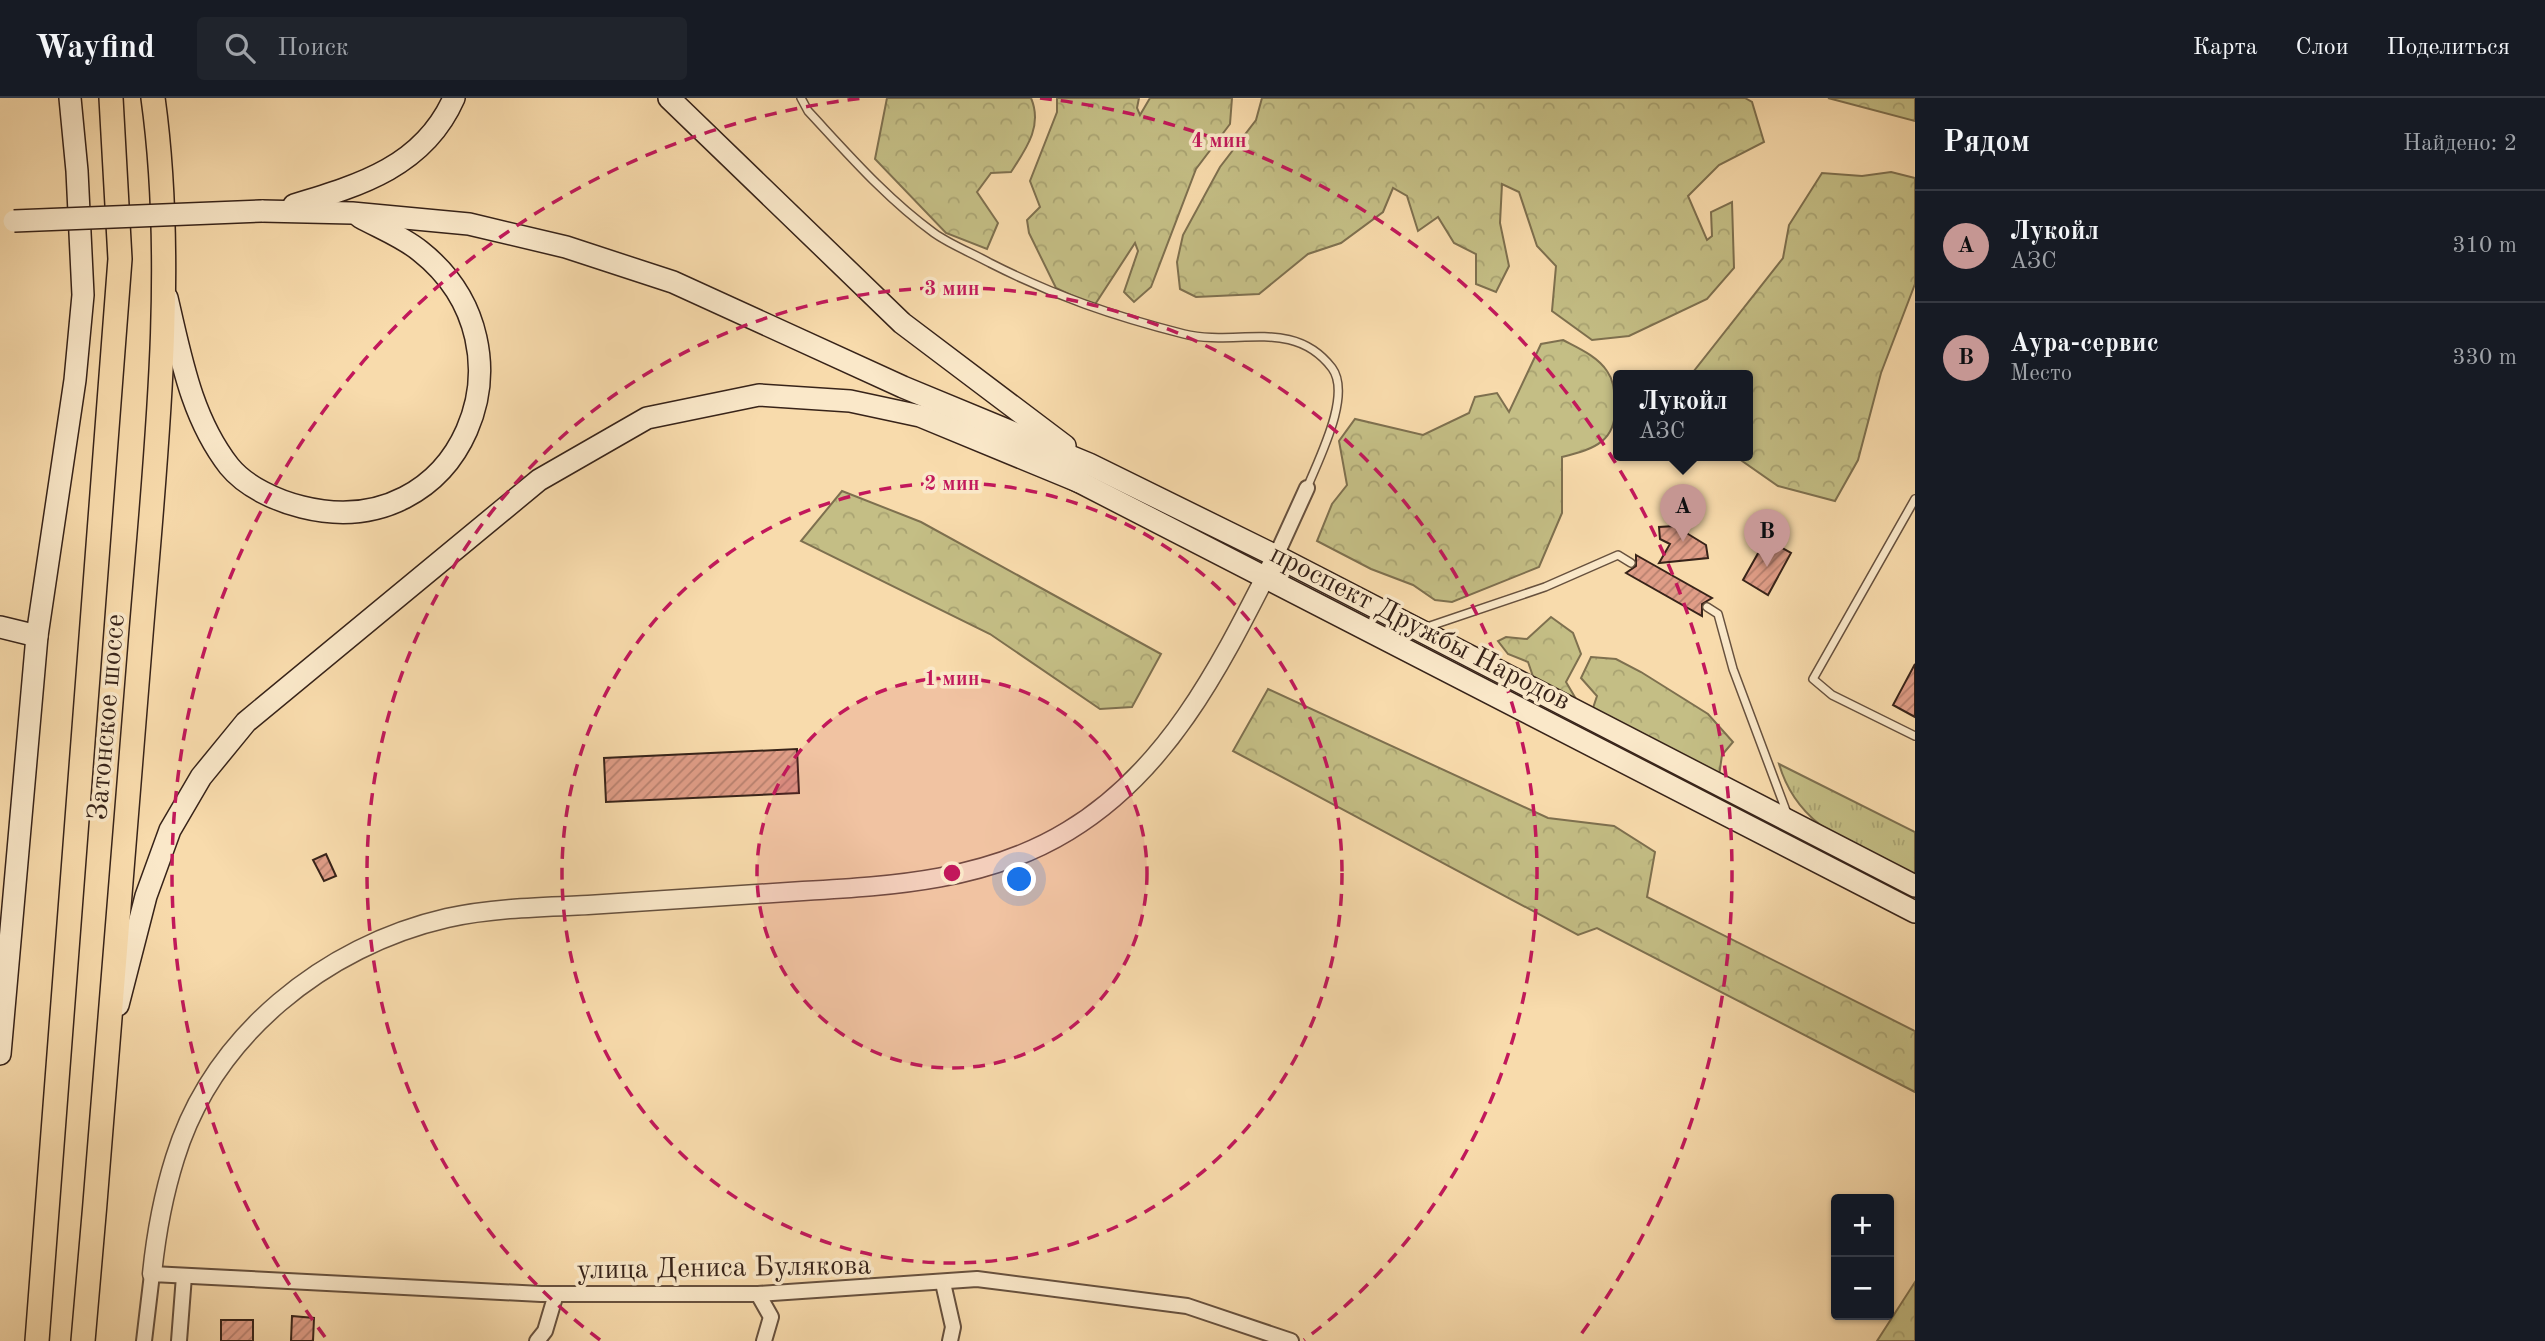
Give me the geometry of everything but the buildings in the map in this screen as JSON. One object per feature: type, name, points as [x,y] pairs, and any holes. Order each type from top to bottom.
[{"type":"main road","points":[[0,1054],[37,636],[75,380],[83,295],[78,171],[70,98]]},
{"type":"main road","name":"Затонское шоссе","points":[[37,1341],[120,259],[111,98]]},
{"type":"main road","name":"Затонское шоссе","points":[[83,1341],[152,493],[163,283],[159,135],[153,98]]},
{"type":"main road","points":[[159,135],[164,98]]},
{"type":"main road","points":[[7,221],[268,211],[365,184],[407,157],[442,125],[454,98]]},
{"type":"main road","points":[[669,98],[902,323],[1085,473]]},
{"type":"main road","name":"проспект Дружбы Народов","points":[[268,211],[352,213],[469,224],[620,262],[737,309],[1085,473],[1276,556],[1915,886]]},
{"type":"main road","points":[[163,283],[192,399],[211,440],[231,469],[261,491],[288,503],[319,511],[355,512],[387,505],[426,485],[452,460],[477,408],[478,356],[472,326],[461,297],[445,274],[419,250],[352,213]]},
{"type":"main road","points":[[108,1045],[146,896],[170,830],[201,777],[246,722],[539,480],[648,418],[759,396],[850,401],[920,416],[1085,473]]},
{"type":"main road","name":"проспект Дружбы Народов","points":[[1085,473],[1265,576],[1915,912]]},
{"type":"main road","points":[[0,627],[37,636]]},
{"type":"street","points":[[144,1341],[163,1204],[176,1155],[192,1117],[251,1029],[302,983],[373,943],[449,918],[563,906],[877,887],[954,876],[994,865],[1066,833],[1128,788],[1154,758],[1202,692],[1276,556],[1307,488]]},
{"type":"street","name":"улица Дениса Булякова","points":[[152,1274],[556,1294],[758,1294],[977,1279],[1187,1306],[1291,1341]]},
{"type":"street","points":[[179,1341],[184,1276]]},
{"type":"street","points":[[943,1283],[953,1326],[950,1341]]},
{"type":"street","points":[[537,1341],[545,1331],[556,1294]]},
{"type":"street","points":[[758,1294],[771,1317],[764,1341]]},
{"type":"lane","points":[[801,98],[808,111],[873,182],[935,234],[1047,292],[1110,315],[1207,340],[1273,335],[1309,345],[1334,369],[1341,395],[1307,488]]},
{"type":"lane","points":[[1915,499],[1814,679],[1832,695],[1915,736]]},
{"type":"lane","points":[[1418,630],[1545,587],[1618,555],[1631,563]]},
{"type":"lane","points":[[1707,607],[1718,614],[1733,669],[1791,823]]},
{"type":"green space","points":[[887,98],[1031,98],[1034,128],[1022,155],[1011,172],[991,173],[977,192],[998,223],[987,249],[946,233],[875,159]]},
{"type":"green space","points":[[1057,98],[1139,98],[1137,108],[1140,115],[1150,98],[1232,98],[1230,124],[1196,169],[1151,287],[1134,302],[1124,292],[1138,251],[1135,243],[1094,306],[1056,288],[1029,233],[1027,220],[1040,207],[1030,181],[1057,112]]},
{"type":"green space","points":[[1262,98],[1745,98],[1752,102],[1764,142],[1719,165],[1688,196],[1707,240],[1712,236],[1711,212],[1732,202],[1734,268],[1707,299],[1629,336],[1592,340],[1552,311],[1556,266],[1537,246],[1519,192],[1502,184],[1500,223],[1509,266],[1496,292],[1476,284],[1476,254],[1454,243],[1438,217],[1418,231],[1407,196],[1393,188],[1383,212],[1341,243],[1308,254],[1259,294],[1196,297],[1180,289],[1177,262],[1183,235],[1220,167],[1256,120]]},
{"type":"green space","points":[[1828,98],[1915,98],[1915,121]]},
{"type":"green space","points":[[1891,172],[1915,178],[1915,284],[1881,373],[1858,460],[1835,501],[1778,486],[1742,461],[1753,461],[1753,370],[1695,370],[1783,258],[1789,225],[1822,173],[1862,176]]},
{"type":"green space","points":[[1563,340],[1581,349],[1603,366],[1613,386],[1613,426],[1602,441],[1594,446],[1562,457],[1562,513],[1539,567],[1452,602],[1435,600],[1413,585],[1371,569],[1317,541],[1332,504],[1347,485],[1339,441],[1355,419],[1423,435],[1469,413],[1475,397],[1497,393],[1509,412],[1541,344]]},
{"type":"green space","points":[[842,491],[921,522],[1161,654],[1132,707],[1100,709],[990,634],[801,541]]},
{"type":"green space","points":[[1551,617],[1573,633],[1581,654],[1566,682],[1576,699],[1572,704],[1536,685],[1528,662],[1508,654],[1498,641],[1506,637],[1527,639]]},
{"type":"green space","points":[[1591,657],[1616,659],[1708,714],[1733,742],[1722,755],[1719,776],[1591,714],[1597,696],[1581,678]]},
{"type":"green space","points":[[1268,689],[1548,818],[1614,826],[1655,852],[1647,897],[1915,1031],[1915,1092],[1597,928],[1578,935],[1233,751]]},
{"type":"green space","points":[[1779,764],[1915,832],[1915,875],[1852,845],[1816,821],[1788,787]]},
{"type":"green space","points":[[1915,1282],[1915,1341],[1877,1341],[1891,1320],[1894,1320],[1894,1315]]},
{"type":"place","name":"Лукойл","points":[[1683,542]]},
{"type":"place","name":"Аура-сервис","points":[[1767,567]]}]
